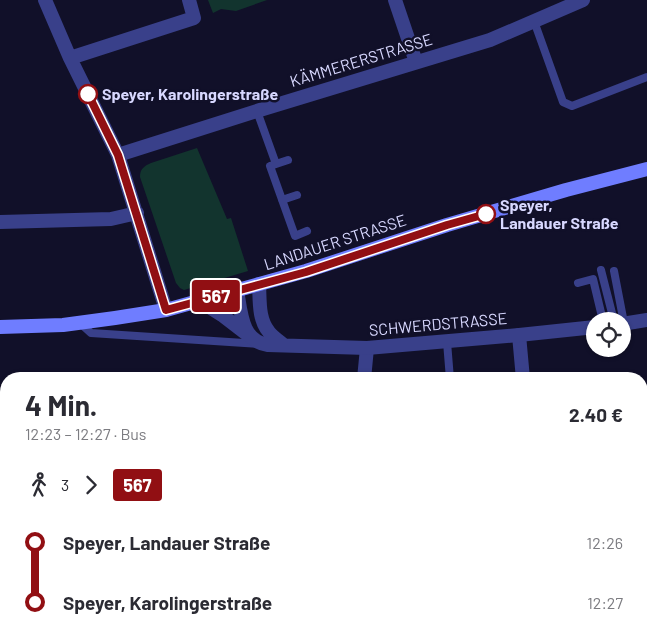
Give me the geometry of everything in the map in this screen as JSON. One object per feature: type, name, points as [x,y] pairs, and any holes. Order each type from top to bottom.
[{"type":"main road","name":"LANDAUER STRASSE","points":[[0,327],[63,325],[166,310],[306,272],[447,225],[647,169]]},
{"type":"street","points":[[45,0],[70,58],[118,155],[166,310]]},
{"type":"street","points":[[70,58],[194,18],[189,0]]},
{"type":"street","points":[[395,0],[416,62]]},
{"type":"street","name":"KÄMMERERSTRASSE","points":[[118,155],[490,40],[579,1]]},
{"type":"street","points":[[0,222],[111,219],[136,213]]},
{"type":"street","points":[[259,284],[263,323],[273,337],[284,345]]},
{"type":"street","points":[[237,290],[244,326],[249,336]]},
{"type":"street","points":[[200,301],[261,344]]},
{"type":"street","points":[[631,322],[647,320]]},
{"type":"street","name":"SCHWERDSTRASSE","points":[[261,344],[367,348],[586,328]]},
{"type":"street","points":[[520,335],[523,372]]},
{"type":"street","points":[[365,372],[367,348]]},
{"type":"lane","points":[[534,21],[563,102],[572,106],[647,77]]},
{"type":"lane","points":[[257,111],[276,164]]},
{"type":"lane","points":[[288,160],[270,166],[295,236],[307,232]]},
{"type":"lane","points":[[282,200],[297,195]]},
{"type":"lane","points":[[601,270],[616,312]]},
{"type":"lane","points":[[614,272],[619,312]]},
{"type":"lane","points":[[578,283],[593,280],[601,312]]},
{"type":"lane","name":"SCHWERDSTRASSE","points":[[80,323],[91,332],[261,344]]},
{"type":"lane","points":[[447,342],[449,372]]},
{"type":"green space","points":[[208,0],[267,0],[236,11],[221,9],[213,13]]},
{"type":"green space","points":[[197,148],[227,219],[231,218],[248,271],[184,290],[176,283],[140,174],[143,168],[149,164]]},
{"type":"bus line","name":"567","points":[[88,94],[118,155],[166,310],[306,272],[486,214]]},
{"type":"place","name":"Speyer, Karolingerstraße","points":[[88,94]]},
{"type":"place","name":"Speyer, Landauer Straße","points":[[486,214]]}]
